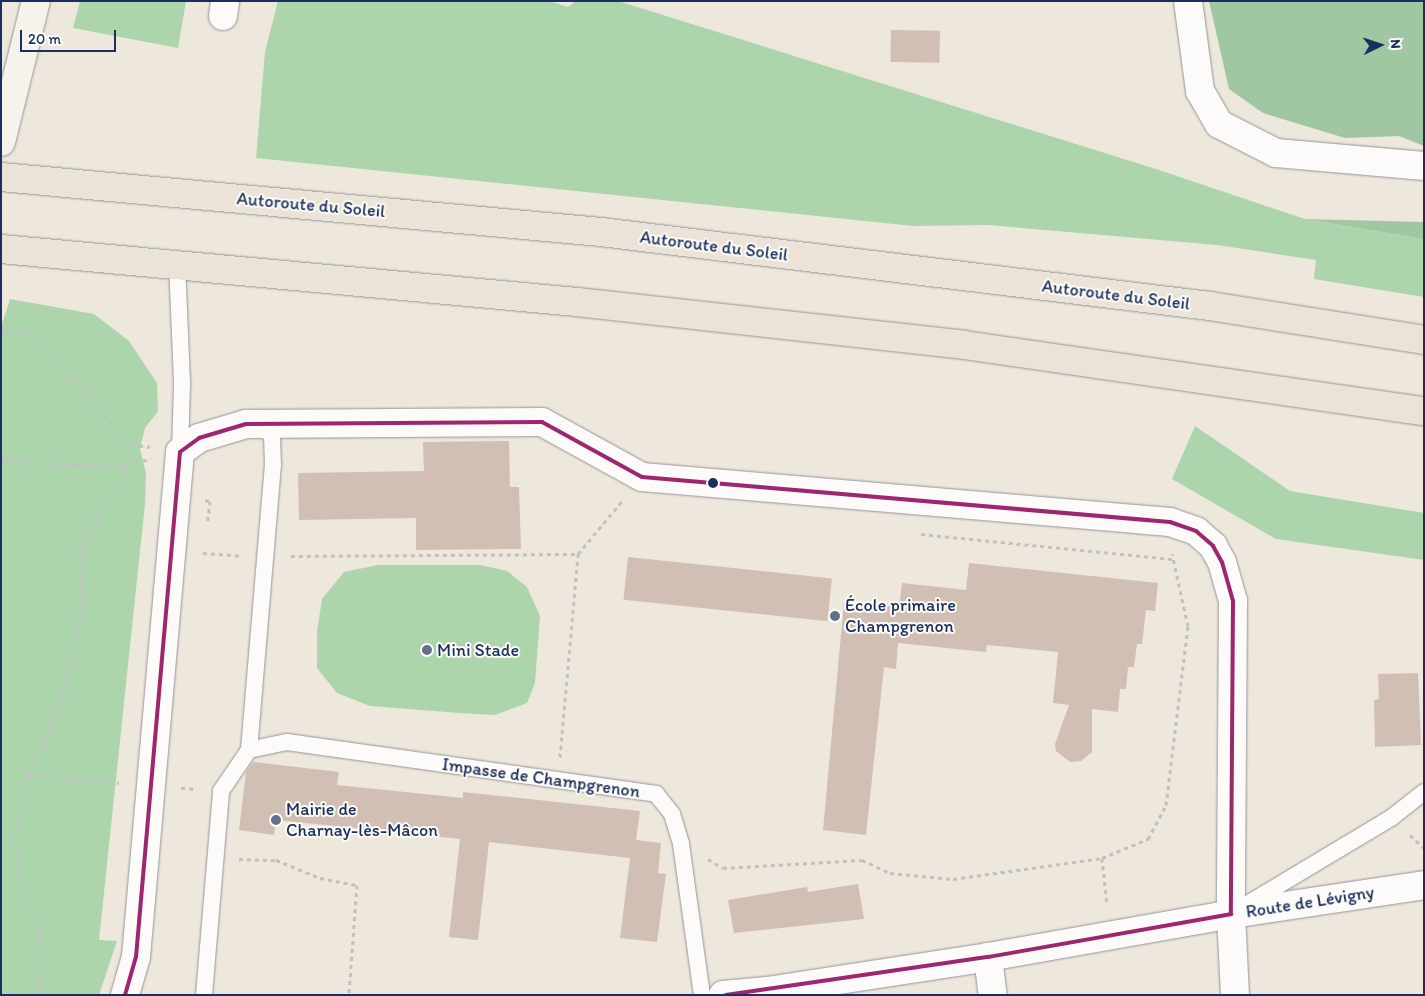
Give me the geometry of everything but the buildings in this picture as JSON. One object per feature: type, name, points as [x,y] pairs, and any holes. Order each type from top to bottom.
[{"type":"highway","name":"Autoroute du Soleil","points":[[1,177],[601,232],[1210,306],[1424,340]]},
{"type":"highway","points":[[1,248],[177,263],[587,303],[964,345],[1424,410]]},
{"type":"main road","points":[[1,142],[36,1]]},
{"type":"street","points":[[1188,1],[1200,91],[1219,124],[1276,153],[1424,166]]},
{"type":"street","points":[[125,995],[136,957],[179,494],[180,452],[199,438],[223,428],[258,423],[542,422],[642,477],[1170,522],[1196,531],[1213,546],[1222,562],[1233,601],[1231,914],[1235,995]]},
{"type":"street","name":"Route de Lévigny","points":[[723,995],[768,993],[988,957],[1231,914],[1424,885]]},
{"type":"street","points":[[988,957],[994,995]]},
{"type":"lane","points":[[177,263],[182,384],[180,452]]},
{"type":"lane","points":[[204,995],[221,791],[249,750],[273,465],[272,436],[258,423]]},
{"type":"lane","name":"Impasse de Champgrenon","points":[[249,750],[287,742],[656,794],[672,814],[681,844],[702,995]]},
{"type":"lane","points":[[1231,914],[1391,818],[1424,792]]},
{"type":"path","points":[[1,331],[26,334],[131,444],[180,452]]},
{"type":"path","points":[[1,461],[127,464],[180,452]]},
{"type":"path","points":[[41,995],[43,944],[19,880],[15,833],[29,775],[60,704],[82,607],[80,552],[127,464]]},
{"type":"path","points":[[558,781],[578,554],[642,477]]},
{"type":"path","points":[[179,494],[210,501],[206,528]]},
{"type":"path","points":[[204,546],[202,554],[236,556]]},
{"type":"path","points":[[681,844],[723,868],[862,860],[890,873],[953,879],[1102,858],[1148,839],[1166,805],[1188,626],[1170,550]]},
{"type":"path","points":[[266,556],[578,554]]},
{"type":"path","points":[[29,775],[119,783]]},
{"type":"path","points":[[216,858],[276,860],[320,878],[357,885],[349,995]]},
{"type":"path","points":[[1102,858],[1108,908]]},
{"type":"green space","points":[[80,1],[186,1],[178,48],[73,28]]},
{"type":"green space","points":[[278,1],[549,1],[568,7],[576,1],[618,1],[1159,170],[1305,219],[1424,239],[1424,297],[1314,279],[1316,260],[1217,245],[988,225],[913,226],[256,158],[265,52]]},
{"type":"green space","points":[[1209,1],[1424,1],[1424,146],[1399,136],[1345,138],[1263,113],[1229,89]]},
{"type":"green space","points":[[1305,219],[1424,222],[1424,239]]},
{"type":"green space","points":[[10,299],[94,314],[129,341],[157,383],[158,411],[145,428],[140,449],[146,473],[145,504],[99,940],[117,941],[99,995],[1,995],[1,327]]},
{"type":"green space","points":[[1195,426],[1290,491],[1424,513],[1424,560],[1276,539],[1172,479]]},
{"type":"green space","name":"Mini Stade","points":[[378,565],[480,565],[507,571],[527,587],[540,616],[535,683],[527,703],[495,715],[370,706],[337,693],[317,668],[317,632],[322,599],[344,572]]},
{"type":"transit line","points":[[180,452],[199,438],[246,424],[542,422],[642,477],[1170,522],[1196,531],[1213,546],[1222,562],[1233,601],[1231,914]]},
{"type":"transit line","points":[[125,995],[136,957],[180,452]]},
{"type":"transit line","points":[[726,995],[988,957],[1231,914]]},
{"type":"place","name":"École primaire Champgrenon","points":[[835,616]]},
{"type":"place","name":"Mini Stade","points":[[427,650]]},
{"type":"place","name":"Mairie de Charnay-lès-Mâcon","points":[[276,820]]}]
